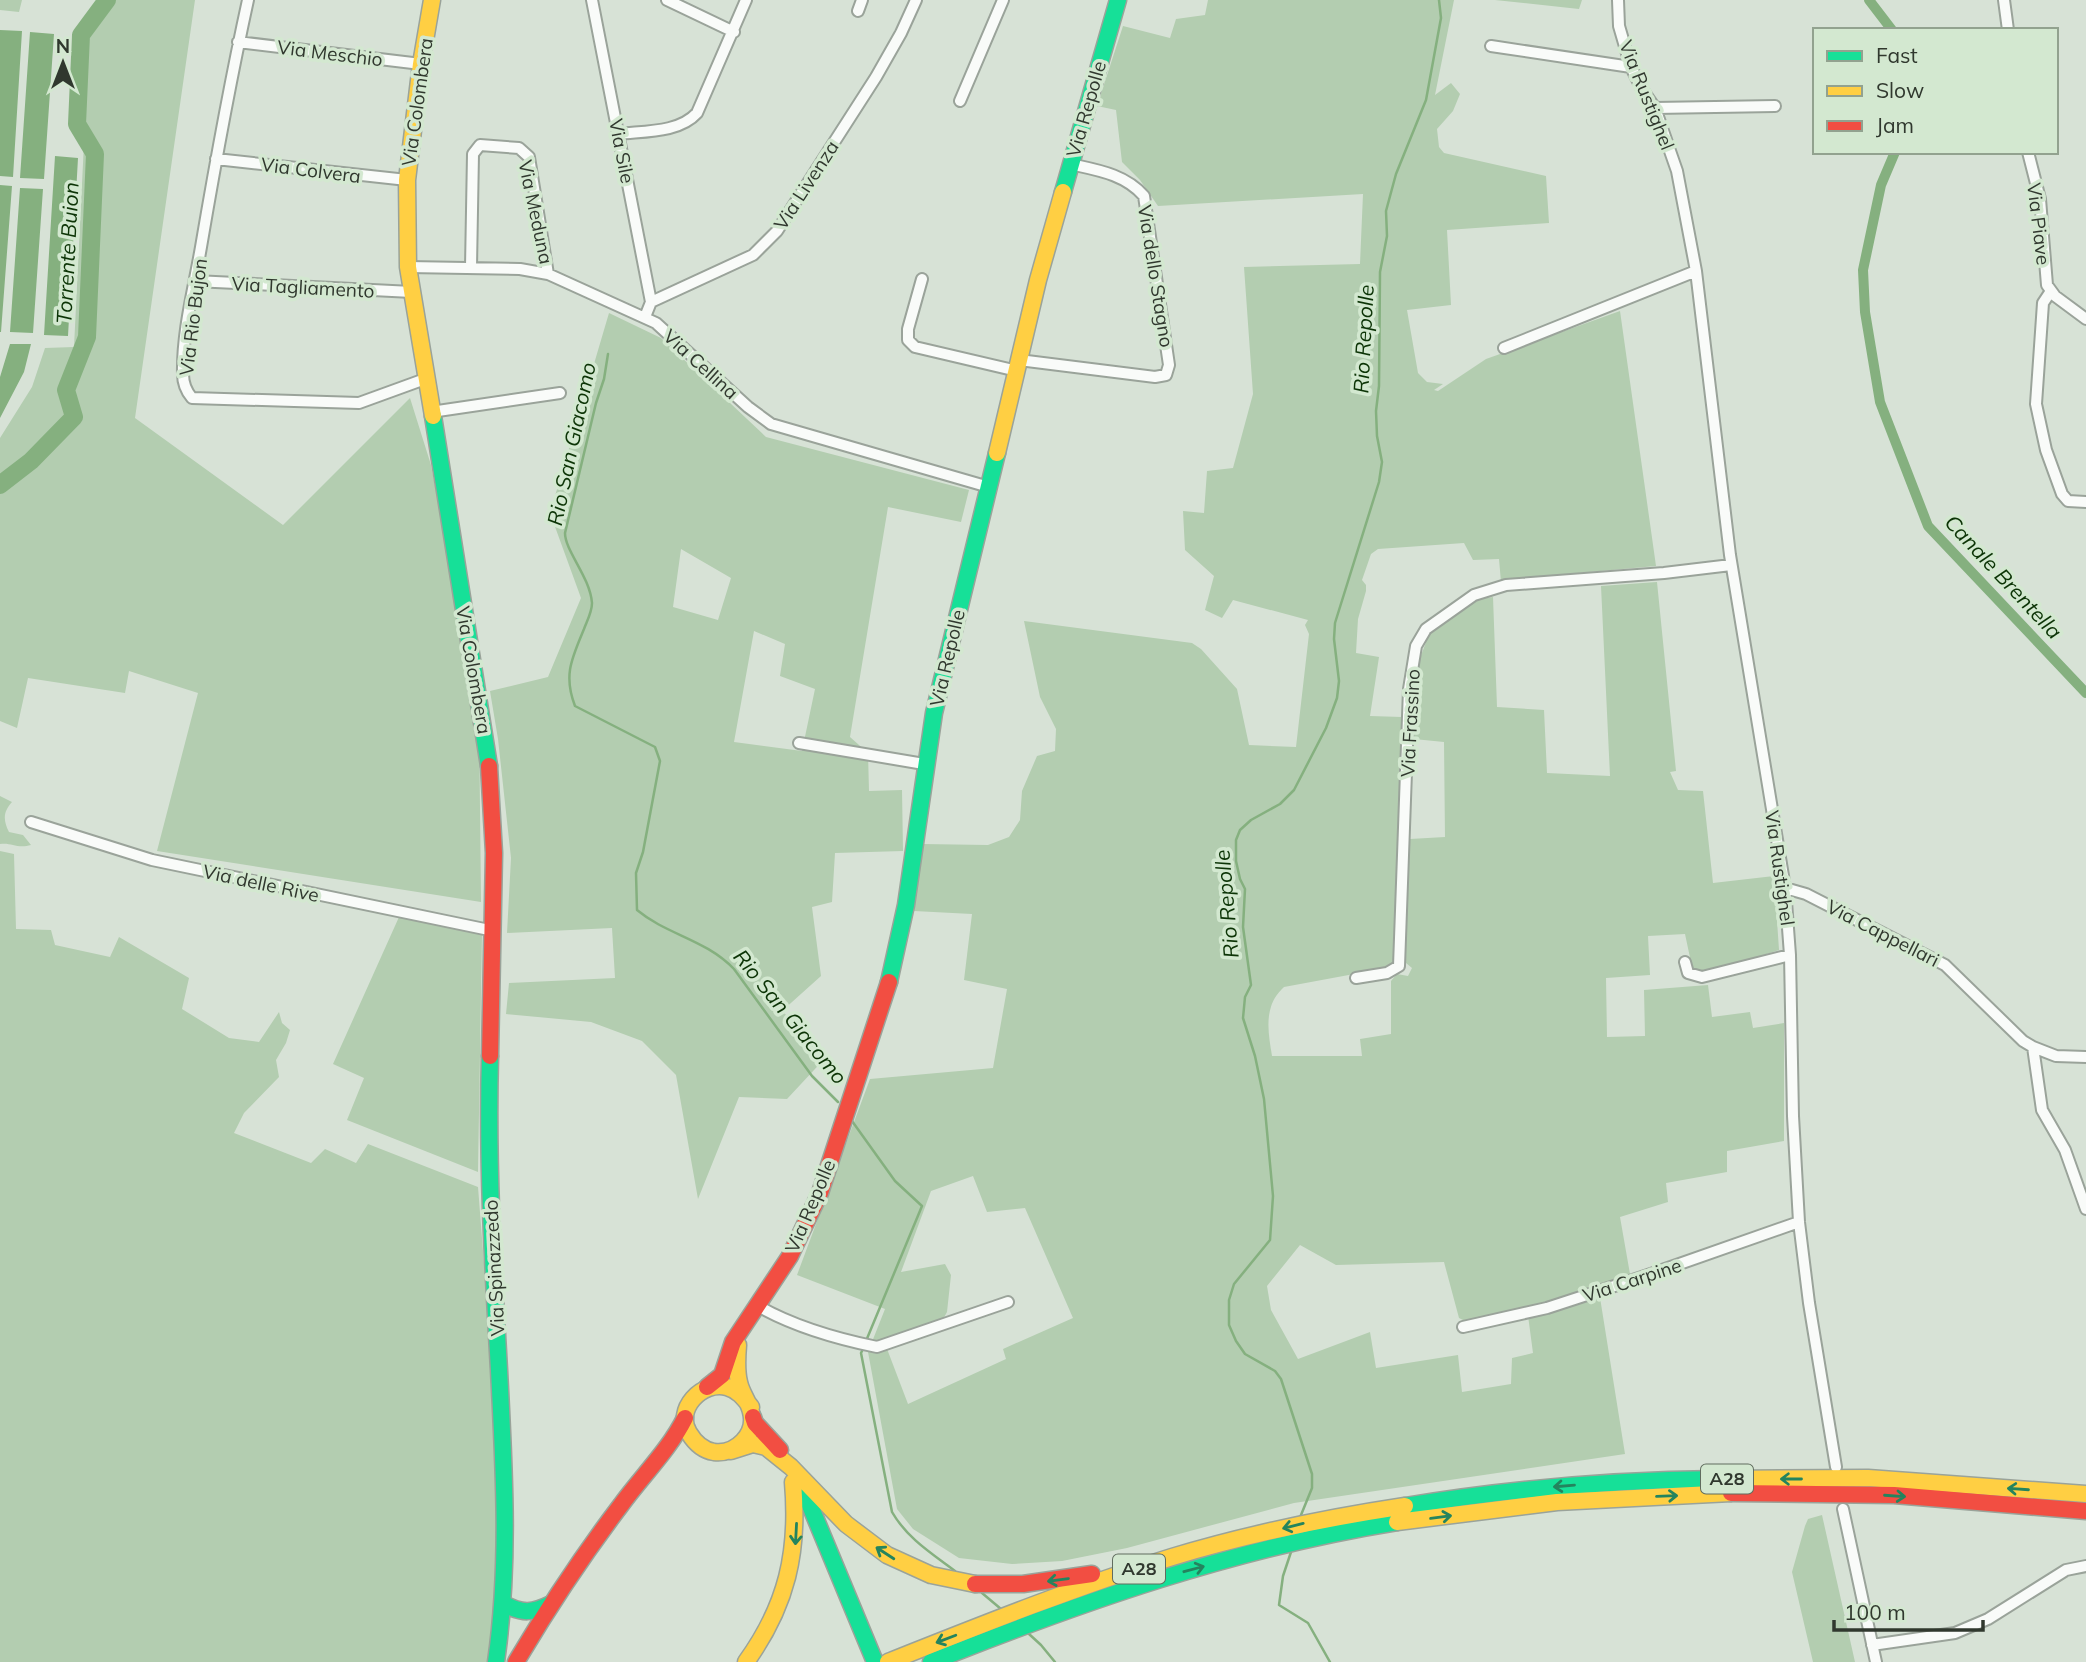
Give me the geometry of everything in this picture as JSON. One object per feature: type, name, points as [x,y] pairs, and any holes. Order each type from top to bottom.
[{"type":"main road","name":"Via Colombera","points":[[432,0],[407,180],[408,267],[492,779],[496,860],[494,931]]},
{"type":"main road","name":"Via Repolle","points":[[516,1662],[553,1603],[639,1480],[667,1450],[685,1418],[691,1399],[722,1375],[733,1342],[790,1256],[820,1193],[894,968],[903,932],[924,764],[1038,280],[1118,0]]},
{"type":"main road","name":"Via Spinazzedo","points":[[494,931],[488,1119],[491,1234],[508,1547],[504,1611]]},
{"type":"main road","points":[[731,1451],[748,1437],[752,1412],[739,1384],[737,1358],[740,1332]]},
{"type":"main road","points":[[707,1387],[728,1386],[746,1398],[755,1423],[777,1445],[791,1466],[806,1492],[875,1662]]},
{"type":"main road","points":[[685,1418],[690,1437],[705,1450]]},
{"type":"main road","points":[[667,1450],[692,1447],[714,1452],[731,1451],[747,1444],[764,1446],[791,1466],[849,1527],[885,1553],[909,1567],[948,1578],[1019,1585],[1075,1577],[1195,1543],[1251,1536]]},
{"type":"main road","points":[[746,1662],[768,1630],[786,1588],[795,1549],[797,1513],[791,1466]]},
{"type":"main road","name":"A28","points":[[892,1660],[1000,1626],[1036,1622],[1328,1527],[1464,1496],[1634,1480],[1868,1478],[2086,1494]]},
{"type":"main road","name":"A28","points":[[931,1662],[961,1650],[1022,1610],[1172,1557],[1251,1536],[1328,1527],[1373,1526],[1474,1512],[1636,1497],[1868,1494],[2086,1511]]},
{"type":"main road","points":[[504,1611],[520,1614],[538,1611],[553,1603]]},
{"type":"main road","points":[[504,1611],[517,1624],[533,1633]]},
{"type":"main road","points":[[497,1660],[504,1611]]},
{"type":"main road","name":"Via Repolle","points":[[497,1660],[533,1633]]},
{"type":"main road","points":[[940,1662],[961,1650]]},
{"type":"street","name":"Via Rio Bujon","points":[[248,0],[216,159],[187,331],[183,377],[186,392],[192,398],[359,403],[425,379]]},
{"type":"street","name":"Via Sile","points":[[592,0],[651,302]]},
{"type":"street","points":[[667,0],[734,32]]},
{"type":"street","points":[[619,134],[665,128],[691,120],[697,113],[746,0]]},
{"type":"street","name":"Via Livenza","points":[[651,302],[753,255],[777,231],[876,77],[916,0]]},
{"type":"street","points":[[960,101],[1003,0]]},
{"type":"street","name":"Via Rustighel","points":[[1618,0],[1619,26],[1631,67],[1655,108],[1677,171],[1696,271],[1731,565],[1785,888],[1790,955],[1793,1116],[1799,1222],[1809,1303],[1836,1467]]},
{"type":"street","points":[[2004,0],[2008,28]]},
{"type":"street","name":"Via Meschio","points":[[238,42],[421,65]]},
{"type":"street","points":[[1491,47],[1631,67]]},
{"type":"street","points":[[1655,108],[1775,106]]},
{"type":"street","name":"Via Meduna","points":[[471,267],[472,154],[480,145],[519,148],[529,157],[548,274]]},
{"type":"street","name":"Via Piave","points":[[2028,154],[2040,200],[2046,278],[2051,291],[2086,319]]},
{"type":"street","name":"Via Colvera","points":[[216,159],[407,180]]},
{"type":"street","name":"Via dello Stagno","points":[[1018,366],[1155,377],[1166,375],[1169,365],[1144,196],[1136,186],[1123,178],[1070,164]]},
{"type":"street","name":"Via Cellina","points":[[408,267],[520,269],[548,274],[656,323],[748,407],[771,424],[989,487]]},
{"type":"street","points":[[1504,348],[1696,271]]},
{"type":"street","points":[[922,279],[908,329],[908,340],[915,347],[1018,366]]},
{"type":"street","name":"Via Tagliamento","points":[[195,281],[412,292]]},
{"type":"street","points":[[2051,291],[2043,303],[2036,404],[2046,450],[2062,494],[2068,501],[2086,502]]},
{"type":"street","points":[[645,317],[651,302]]},
{"type":"street","points":[[431,412],[559,393]]},
{"type":"street","name":"Via Frassino","points":[[1356,978],[1387,973],[1399,966],[1409,689],[1416,646],[1426,629],[1474,596],[1506,585],[1731,565]]},
{"type":"street","points":[[799,743],[924,764]]},
{"type":"street","name":"Via delle Rive","points":[[31,822],[152,860],[494,931]]},
{"type":"street","name":"Via Cappellari","points":[[1785,888],[1806,894],[1945,965],[2023,1041],[2033,1047]]},
{"type":"street","points":[[1685,962],[1688,973],[1702,977],[1790,955]]},
{"type":"street","points":[[2086,1057],[2056,1056],[2033,1047],[2042,1110],[2065,1150],[2086,1207]]},
{"type":"street","name":"Via Carpine","points":[[1463,1327],[1547,1308],[1799,1222]]},
{"type":"street","points":[[758,1306],[774,1315],[877,1347],[1008,1302]]},
{"type":"street","points":[[1843,1509],[1875,1662]]},
{"type":"street","points":[[1872,1644],[1955,1633],[1988,1619],[2066,1570],[2086,1566]]},
{"type":"shaded area","points":[[0,0],[22,0],[19,12],[0,10]]},
{"type":"shaded area","points":[[104,0],[195,0],[135,418],[283,525],[410,398],[431,465],[479,715],[481,902],[157,851],[198,693],[129,671],[125,693],[28,678],[17,728],[0,721],[0,438],[32,387],[45,348],[74,347],[84,143],[72,126],[73,46]]},
{"type":"shaded area","points":[[1208,0],[1454,0],[1435,95],[1451,83],[1460,94],[1453,111],[1437,129],[1439,147],[1444,153],[1546,176],[1549,223],[1447,230],[1451,305],[1407,310],[1418,373],[1427,382],[1443,384],[1434,390],[1438,391],[1486,359],[1620,311],[1656,566],[1501,582],[1499,559],[1473,560],[1464,543],[1378,549],[1371,554],[1362,580],[1366,591],[1358,619],[1356,653],[1379,657],[1370,716],[1402,717],[1393,964],[1381,969],[1284,987],[1277,994],[1270,1011],[1272,1056],[1362,1056],[1360,1039],[1391,1034],[1391,981],[1397,974],[1408,976],[1412,968],[1406,963],[1404,955],[1410,839],[1445,837],[1444,742],[1414,739],[1419,661],[1429,634],[1472,600],[1493,597],[1497,707],[1544,710],[1547,773],[1610,776],[1601,586],[1657,582],[1676,771],[1670,772],[1678,790],[1703,791],[1713,883],[1774,876],[1779,950],[1714,971],[1697,973],[1692,967],[1685,934],[1648,936],[1650,975],[1606,978],[1607,1037],[1645,1036],[1644,990],[1708,985],[1712,1017],[1750,1012],[1753,1028],[1784,1023],[1784,1141],[1727,1151],[1727,1172],[1666,1183],[1668,1202],[1620,1217],[1630,1274],[1598,1285],[1625,1454],[1294,1503],[1127,1548],[1062,1561],[1012,1564],[959,1558],[913,1529],[897,1509],[868,1352],[885,1309],[797,1275],[870,1079],[993,1068],[1007,989],[964,980],[972,914],[914,911],[922,844],[988,845],[1009,837],[1020,820],[1022,791],[1037,756],[1055,751],[1056,729],[1040,697],[1024,621],[1192,643],[1201,649],[1237,689],[1249,745],[1296,747],[1309,634],[1305,625],[1308,620],[1233,600],[1222,618],[1205,610],[1214,576],[1185,550],[1183,511],[1204,513],[1207,471],[1233,468],[1253,394],[1244,267],[1360,264],[1363,194],[1158,206],[1140,180],[1122,162],[1116,110],[1097,106],[1123,26],[1170,38],[1176,19],[1205,15]],"holes":[[[973,1176],[987,1212],[1025,1208],[1073,1318],[1003,1349],[1006,1359],[908,1404],[884,1341],[942,1321],[947,1312],[951,1275],[945,1264],[901,1272],[931,1191]],[[1300,1245],[1336,1265],[1444,1262],[1459,1318],[1467,1322],[1527,1308],[1533,1353],[1512,1358],[1511,1384],[1462,1392],[1458,1355],[1376,1368],[1370,1332],[1298,1359],[1271,1310],[1267,1286]]]},
{"type":"shaded area","points":[[1495,0],[1582,0],[1579,9]]},
{"type":"shaded area","points":[[609,313],[661,338],[766,437],[969,490],[961,522],[888,507],[850,737],[868,753],[869,791],[902,790],[903,851],[835,853],[832,902],[812,907],[821,976],[782,1011],[828,1055],[787,1099],[739,1097],[698,1199],[676,1075],[642,1041],[591,1022],[506,1014],[509,983],[615,978],[612,928],[507,933],[511,858],[490,691],[548,677],[581,598],[550,513]],"holes":[[[681,549],[731,578],[718,620],[673,607]],[[754,631],[785,644],[780,676],[815,689],[802,751],[734,742]]]},
{"type":"shaded area","points":[[0,796],[12,802],[5,816],[9,832],[23,835],[31,845],[0,844]]},
{"type":"shaded area","points":[[0,851],[14,854],[16,929],[51,930],[55,945],[110,957],[119,937],[189,978],[182,1009],[229,1038],[259,1042],[279,1012],[282,1023],[290,1030],[276,1060],[279,1077],[244,1113],[234,1133],[311,1163],[325,1149],[356,1163],[368,1144],[478,1187],[500,1468],[501,1606],[490,1662],[0,1662]]},
{"type":"shaded area","points":[[399,917],[482,934],[478,1172],[347,1120],[364,1078],[333,1064]]},
{"type":"shaded area","points":[[1822,1515],[1855,1662],[1813,1662],[1792,1572],[1808,1519]]},
{"type":"water","points":[[0,30],[22,31],[13,177],[0,176]]},
{"type":"water","points":[[30,32],[54,34],[44,179],[20,178]]},
{"type":"water","points":[[55,156],[78,158],[68,336],[44,335]]},
{"type":"water","points":[[0,185],[12,186],[1,332],[0,332]]},
{"type":"water","points":[[20,188],[43,189],[33,333],[10,332]]},
{"type":"water","points":[[10,344],[31,344],[24,372],[0,418],[0,377]]},
{"type":"waterway","name":"Torrente Buion","points":[[0,485],[31,461],[74,417],[66,390],[87,337],[95,154],[77,124],[81,35],[107,0]]},
{"type":"waterway","name":"Rio Repolle","points":[[1301,1515],[1312,1488],[1312,1474],[1281,1379],[1275,1371],[1245,1354],[1229,1325],[1229,1300],[1234,1284],[1270,1240],[1273,1196],[1264,1099],[1243,1018],[1245,997],[1251,985],[1243,927],[1245,889],[1236,861],[1236,840],[1240,830],[1251,820],[1280,804],[1294,790],[1326,728],[1337,698],[1339,681],[1335,623],[1379,482],[1382,462],[1376,411],[1379,386],[1380,272],[1387,236],[1386,211],[1396,174],[1426,100],[1441,18],[1439,0]]},
{"type":"waterway","name":"Canale Brentella","points":[[1869,0],[1890,28]]},
{"type":"waterway","name":"Canale Brentella","points":[[1894,154],[1881,185],[1863,270],[1865,312],[1880,402],[1928,526],[2086,693]]},
{"type":"waterway","name":"Rio San Giacomo","points":[[608,354],[565,533],[569,548],[587,584],[592,603],[569,676],[575,706],[655,747],[660,761],[643,852],[636,873],[637,910],[661,926],[711,951],[734,969],[812,1076],[838,1102]]},
{"type":"waterway","name":"Rio San Giacomo","points":[[852,1121],[895,1181],[922,1206],[866,1341]]},
{"type":"waterway","name":"Rio San Giacomo","points":[[864,1347],[861,1353],[892,1512],[912,1537],[955,1571]]},
{"type":"waterway","name":"Rio Repolle","points":[[1291,1552],[1283,1576],[1279,1605],[1308,1623],[1330,1662]]},
{"type":"waterway","name":"Rio San Giacomo","points":[[982,1593],[1001,1609]]},
{"type":"waterway","name":"Rio San Giacomo","points":[[1029,1634],[1055,1662]]},
{"type":"traffic: fast","points":[[1063,192],[1118,0]]},
{"type":"traffic: fast","points":[[433,416],[489,766]]},
{"type":"traffic: fast","points":[[889,982],[906,905],[934,713],[997,453]]},
{"type":"traffic: fast","points":[[490,1056],[491,1213],[505,1516],[503,1589],[496,1662]]},
{"type":"traffic: fast","points":[[1405,1506],[1561,1486],[1718,1479]]},
{"type":"traffic: fast","points":[[802,1486],[875,1662]]},
{"type":"traffic: fast","points":[[931,1662],[1045,1618],[1160,1579],[1277,1546],[1397,1522]]},
{"type":"traffic: fast","points":[[504,1604],[527,1611],[551,1604]]},
{"type":"traffic: slow","points":[[432,0],[407,180],[408,267],[433,416]]},
{"type":"traffic: slow","points":[[997,453],[1038,280],[1063,192]]},
{"type":"traffic: slow","points":[[738,1345],[738,1377],[741,1390],[747,1401],[749,1405],[750,1408],[752,1420],[748,1435],[730,1450],[714,1452],[696,1443],[685,1424],[688,1406],[700,1392],[708,1388],[731,1388],[746,1400],[748,1404],[751,1407]]},
{"type":"traffic: slow","points":[[731,1451],[753,1444],[766,1447],[791,1467],[846,1524],[887,1555],[931,1575],[975,1584]]},
{"type":"traffic: slow","points":[[1718,1479],[1868,1478],[2086,1494]]},
{"type":"traffic: slow","points":[[746,1662],[771,1620],[787,1577],[794,1532],[793,1482]]},
{"type":"traffic: slow","points":[[1397,1522],[1557,1502],[1731,1493]]},
{"type":"traffic: slow","points":[[888,1662],[993,1620],[1172,1557],[1287,1527],[1405,1506]]},
{"type":"traffic: jam","points":[[489,766],[494,853],[490,1056]]},
{"type":"traffic: jam","points":[[707,1387],[722,1375],[733,1342],[790,1256],[820,1193],[889,982]]},
{"type":"traffic: jam","points":[[753,1417],[755,1423],[780,1450]]},
{"type":"traffic: jam","points":[[516,1662],[580,1562],[663,1452],[685,1418]]},
{"type":"traffic: jam","points":[[1731,1493],[1894,1495],[2086,1511]]},
{"type":"traffic: jam","points":[[975,1584],[1023,1584],[1092,1574]]}]
